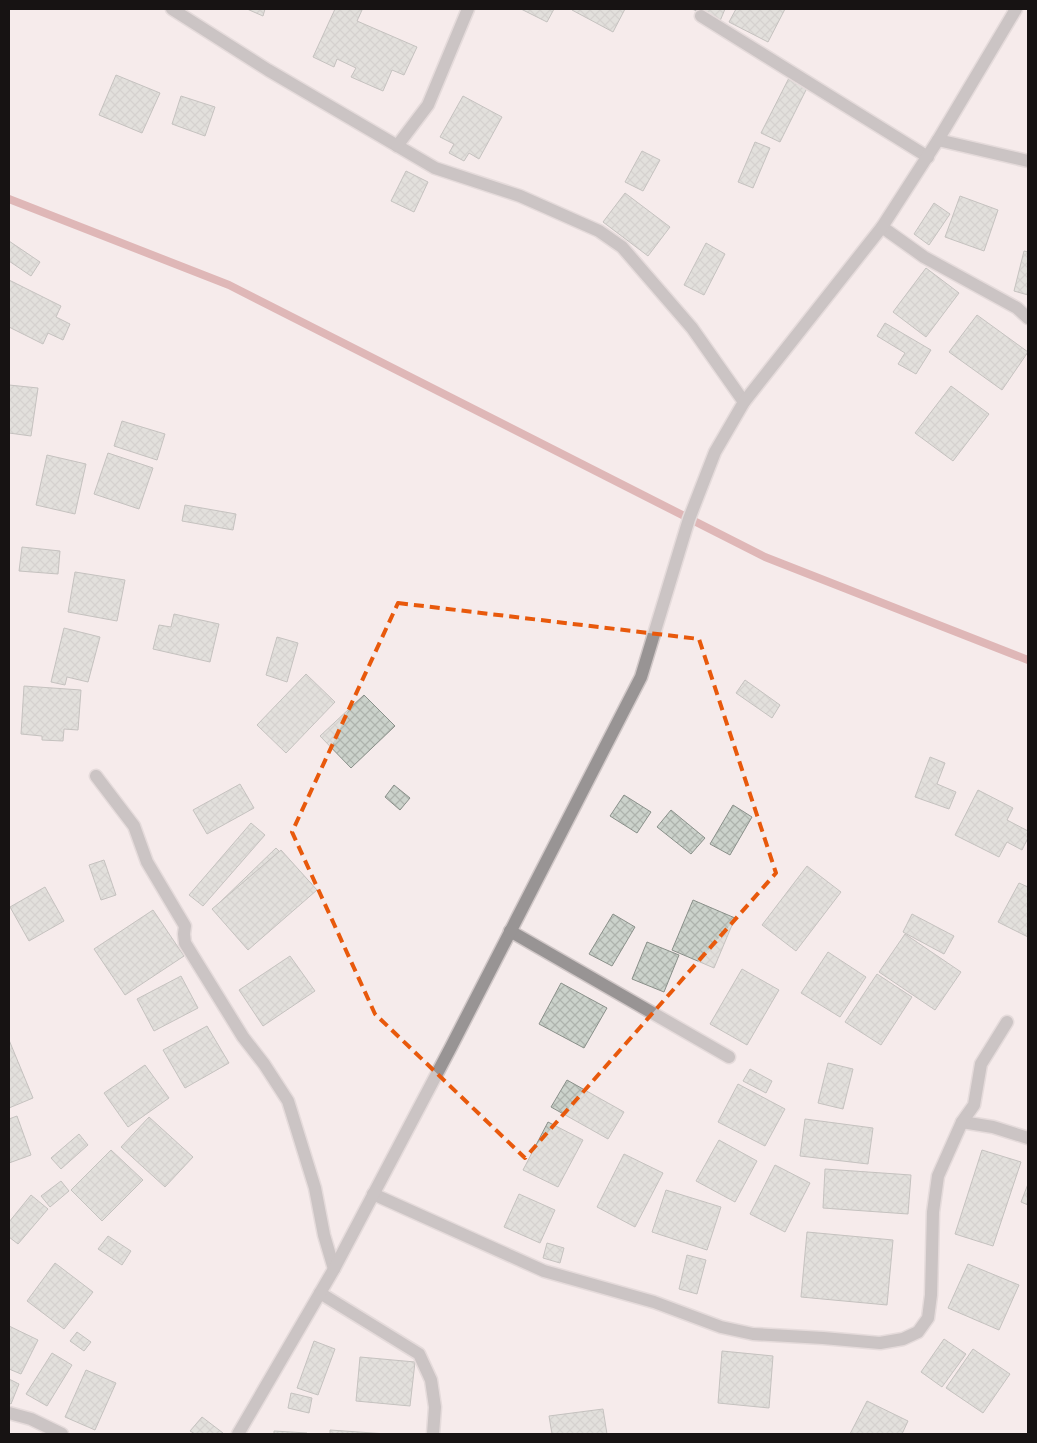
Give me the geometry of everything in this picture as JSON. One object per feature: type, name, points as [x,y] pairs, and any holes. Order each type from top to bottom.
[{"type":"street","points":[[172,9],[268,70],[435,168],[520,196],[599,231],[622,247],[692,328],[744,402]]},
{"type":"street","points":[[397,146],[428,105],[468,9]]},
{"type":"street","points":[[238,1434],[334,1269],[590,779],[641,677],[690,519],[715,452],[744,402],[882,227],[938,140],[1016,9]]},
{"type":"street","points":[[701,16],[928,156]]},
{"type":"street","points":[[938,140],[1028,161]]},
{"type":"street","points":[[882,227],[924,257],[1017,308],[1028,318]]},
{"type":"street","points":[[96,776],[134,826],[147,862],[185,926],[185,943],[243,1037],[264,1064],[288,1101],[315,1188],[324,1235],[334,1269]]},
{"type":"street","points":[[510,931],[729,1056]]},
{"type":"street","points":[[373,1194],[544,1271],[654,1302],[721,1327],[752,1334],[880,1343],[903,1339],[918,1332],[928,1318],[931,1295],[933,1212],[938,1176],[962,1122],[974,1105],[981,1064],[1007,1022]]},
{"type":"street","points":[[962,1122],[993,1127],[1028,1138]]},
{"type":"street","points":[[320,1293],[419,1354],[431,1380],[435,1407],[433,1434]]},
{"type":"street","points":[[9,1413],[31,1419],[62,1434]]},
{"type":"highlighted area","points":[[398,603],[699,639],[776,873],[525,1158],[375,1014],[292,832]]},
{"type":"building","points":[[247,9],[265,9],[263,16]]},
{"type":"building","points":[[335,9],[362,10],[357,21],[417,47],[404,75],[392,70],[383,91],[351,77],[356,68],[337,59],[334,67],[313,57]]},
{"type":"building","points":[[521,9],[554,9],[547,22]]},
{"type":"building","points":[[573,9],[625,9],[613,32]]},
{"type":"building","points":[[692,9],[725,9],[720,21]]},
{"type":"building","points":[[736,9],[785,9],[768,42],[729,22]]},
{"type":"building","points":[[791,74],[809,84],[780,142],[761,133]]},
{"type":"building","points":[[116,75],[160,93],[142,133],[99,115]]},
{"type":"building","points":[[181,96],[215,107],[205,136],[172,124]]},
{"type":"building","points":[[463,96],[502,117],[479,159],[469,153],[464,161],[449,153],[454,144],[440,137]]},
{"type":"building","points":[[755,142],[770,148],[753,188],[738,182]]},
{"type":"building","points":[[642,151],[660,160],[643,191],[625,182]]},
{"type":"building","points":[[406,171],[428,182],[414,212],[391,201]]},
{"type":"building","points":[[625,193],[670,227],[648,256],[603,222]]},
{"type":"building","points":[[960,196],[998,210],[984,251],[945,237]]},
{"type":"building","points":[[934,203],[950,214],[929,245],[914,234]]},
{"type":"building","points":[[9,241],[40,262],[31,276],[9,261]]},
{"type":"building","points":[[706,243],[725,254],[704,295],[684,285]]},
{"type":"building","points":[[1024,251],[1028,252],[1028,295],[1014,291]]},
{"type":"building","points":[[926,268],[959,293],[926,337],[893,312]]},
{"type":"building","points":[[9,280],[61,306],[56,317],[70,324],[63,340],[48,333],[43,344],[9,327]]},
{"type":"building","points":[[977,315],[1028,352],[1002,390],[949,352]]},
{"type":"building","points":[[885,323],[931,350],[916,374],[898,364],[905,353],[877,336]]},
{"type":"building","points":[[9,385],[38,388],[31,436],[9,433]]},
{"type":"building","points":[[951,386],[989,414],[953,461],[915,433]]},
{"type":"building","points":[[122,421],[165,434],[157,460],[114,446]]},
{"type":"building","points":[[108,453],[153,468],[139,509],[94,494]]},
{"type":"building","points":[[47,455],[86,464],[75,514],[36,505]]},
{"type":"building","points":[[185,505],[236,514],[233,530],[182,521]]},
{"type":"building","points":[[22,547],[60,551],[58,574],[19,571]]},
{"type":"building","points":[[75,572],[125,580],[117,621],[68,612]]},
{"type":"building","points":[[174,614],[219,624],[210,662],[153,649],[159,625],[171,627]]},
{"type":"building","points":[[64,628],[100,637],[88,682],[67,677],[65,685],[51,682]]},
{"type":"building","points":[[277,637],[298,643],[287,682],[266,675]]},
{"type":"building","points":[[306,674],[335,702],[286,753],[257,725]]},
{"type":"building","points":[[745,680],[780,705],[772,718],[736,693]]},
{"type":"building","points":[[24,686],[81,690],[78,730],[64,729],[63,741],[42,740],[42,736],[21,734]]},
{"type":"building","points":[[364,695],[395,726],[351,768],[320,736]]},
{"type":"building","points":[[930,757],[945,763],[937,784],[956,792],[949,809],[915,797]]},
{"type":"building","points":[[240,784],[254,808],[207,834],[193,810]]},
{"type":"building","points":[[394,785],[410,798],[400,810],[385,797]]},
{"type":"building","points":[[978,790],[1013,808],[1007,820],[1028,831],[1028,838],[1022,850],[1007,842],[999,857],[955,835]]},
{"type":"building","points":[[624,795],[651,812],[637,833],[610,816]]},
{"type":"building","points":[[733,805],[752,817],[730,855],[710,844]]},
{"type":"building","points":[[671,810],[705,838],[691,854],[657,827]]},
{"type":"building","points":[[251,823],[265,835],[203,906],[189,895]]},
{"type":"building","points":[[276,848],[312,884],[255,939],[240,923],[234,928],[214,908]]},
{"type":"building","points":[[281,850],[317,890],[248,950],[212,909]]},
{"type":"building","points":[[104,860],[116,895],[101,900],[89,865]]},
{"type":"building","points":[[807,866],[841,892],[796,951],[762,925]]},
{"type":"building","points":[[1019,883],[1028,887],[1028,937],[998,922]]},
{"type":"building","points":[[45,887],[64,921],[29,941],[10,907]]},
{"type":"building","points":[[693,900],[735,918],[714,968],[672,950]]},
{"type":"building","points":[[153,910],[184,956],[125,995],[94,949]]},
{"type":"building","points":[[613,914],[635,927],[612,966],[589,954]]},
{"type":"building","points":[[912,914],[954,936],[944,954],[903,932]]},
{"type":"building","points":[[905,934],[961,972],[935,1010],[879,972]]},
{"type":"building","points":[[647,942],[679,955],[664,992],[632,979]]},
{"type":"building","points":[[828,952],[866,977],[840,1017],[801,993]]},
{"type":"building","points":[[290,956],[315,991],[263,1026],[239,990]]},
{"type":"building","points":[[742,969],[779,990],[747,1045],[710,1024]]},
{"type":"building","points":[[877,974],[912,997],[881,1045],[845,1022]]},
{"type":"building","points":[[181,976],[198,1008],[154,1031],[137,999]]},
{"type":"building","points":[[561,983],[607,1008],[584,1048],[539,1024]]},
{"type":"building","points":[[207,1026],[229,1063],[185,1088],[163,1050]]},
{"type":"building","points":[[9,1040],[33,1098],[9,1108]]},
{"type":"building","points":[[828,1063],[853,1069],[843,1109],[818,1103]]},
{"type":"building","points":[[145,1065],[169,1098],[128,1127],[104,1093]]},
{"type":"building","points":[[750,1069],[772,1081],[766,1093],[743,1081]]},
{"type":"building","points":[[567,1080],[624,1112],[608,1139],[551,1107]]},
{"type":"building","points":[[738,1084],[785,1109],[765,1146],[718,1122]]},
{"type":"building","points":[[17,1116],[31,1155],[9,1163],[9,1119]]},
{"type":"building","points":[[149,1117],[193,1157],[165,1187],[121,1147]]},
{"type":"building","points":[[805,1119],[873,1128],[868,1164],[800,1156]]},
{"type":"building","points":[[548,1122],[583,1140],[558,1187],[523,1170]]},
{"type":"building","points":[[79,1134],[88,1145],[61,1169],[51,1158]]},
{"type":"building","points":[[719,1140],[757,1161],[735,1202],[696,1181]]},
{"type":"building","points":[[111,1150],[143,1180],[102,1221],[71,1190]]},
{"type":"building","points":[[982,1150],[1021,1162],[993,1246],[955,1234]]},
{"type":"building","points":[[624,1154],[663,1173],[635,1227],[597,1207]]},
{"type":"building","points":[[775,1165],[810,1183],[785,1232],[750,1214]]},
{"type":"building","points":[[825,1169],[911,1175],[908,1214],[823,1208]]},
{"type":"building","points":[[61,1181],[69,1191],[50,1207],[41,1196]]},
{"type":"building","points":[[1028,1184],[1028,1205],[1021,1202]]},
{"type":"building","points":[[666,1190],[721,1207],[707,1250],[652,1232]]},
{"type":"building","points":[[519,1194],[555,1210],[540,1243],[504,1227]]},
{"type":"building","points":[[31,1195],[48,1209],[18,1244],[9,1237],[9,1222]]},
{"type":"building","points":[[807,1232],[893,1240],[887,1305],[801,1297]]},
{"type":"building","points":[[108,1236],[131,1251],[122,1265],[98,1249]]},
{"type":"building","points":[[547,1243],[564,1248],[560,1263],[543,1258]]},
{"type":"building","points":[[687,1255],[706,1260],[697,1294],[679,1289]]},
{"type":"building","points":[[55,1263],[93,1292],[64,1329],[27,1301]]},
{"type":"building","points":[[968,1264],[1019,1285],[999,1330],[948,1308]]},
{"type":"building","points":[[9,1326],[38,1340],[21,1374],[9,1369]]},
{"type":"building","points":[[77,1332],[91,1342],[84,1351],[70,1341]]},
{"type":"building","points":[[944,1339],[966,1354],[942,1387],[921,1372]]},
{"type":"building","points":[[314,1341],[335,1349],[318,1395],[297,1388]]},
{"type":"building","points":[[973,1349],[1010,1374],[983,1413],[946,1388]]},
{"type":"building","points":[[722,1351],[773,1356],[769,1408],[718,1403]]},
{"type":"building","points":[[52,1353],[72,1365],[47,1406],[26,1394]]},
{"type":"building","points":[[360,1357],[415,1362],[410,1406],[356,1401]]},
{"type":"building","points":[[86,1370],[116,1383],[95,1430],[65,1417]]},
{"type":"building","points":[[9,1379],[19,1384],[11,1404],[9,1403]]},
{"type":"building","points":[[291,1393],[312,1398],[309,1413],[288,1408]]},
{"type":"building","points":[[867,1401],[908,1421],[902,1434],[850,1434]]},
{"type":"building","points":[[603,1409],[607,1434],[552,1434],[549,1416]]},
{"type":"building","points":[[202,1417],[223,1433],[195,1434],[190,1431]]},
{"type":"building","points":[[330,1430],[387,1434],[330,1434]]},
{"type":"building","points":[[274,1431],[307,1433],[307,1434],[274,1434]]},
{"type":"waterway","points":[[9,199],[229,285],[765,557],[1028,660]]}]
